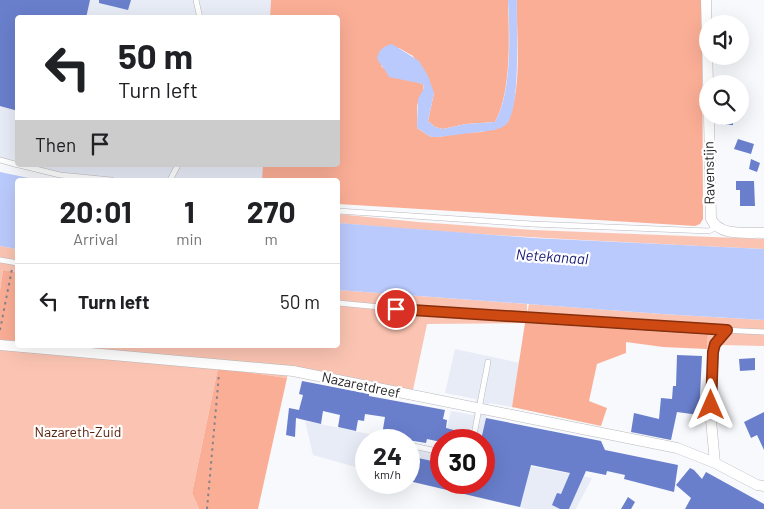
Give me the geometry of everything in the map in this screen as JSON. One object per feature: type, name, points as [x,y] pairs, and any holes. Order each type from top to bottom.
[{"type":"street","points":[[706,0],[708,75]]},
{"type":"street","name":"Ravenstijn","points":[[709,125],[710,214],[716,227]]},
{"type":"street","points":[[716,227],[728,232],[764,233]]},
{"type":"street","points":[[715,463],[711,420],[713,352],[715,344],[727,330]]},
{"type":"street","name":"Nazaretdreef","points":[[0,345],[15,346]]},
{"type":"street","name":"Nazaretdreef","points":[[33,348],[293,371],[677,448],[715,463],[757,485],[764,486]]},
{"type":"lane","points":[[196,0],[199,15]]},
{"type":"lane","points":[[0,160],[15,164]]},
{"type":"lane","points":[[26,167],[60,175],[91,178]]},
{"type":"lane","points":[[340,211],[532,224],[708,231],[716,227]]},
{"type":"lane","points":[[0,260],[15,263]]},
{"type":"lane","points":[[340,303],[447,313],[764,332]]},
{"type":"lane","points":[[475,429],[488,362]]},
{"type":"path","points":[[0,330],[15,263]]},
{"type":"path","points":[[206,509],[220,365]]},
{"type":"shaded area","points":[[0,0],[271,0],[270,15],[15,15],[15,166],[0,163]]},
{"type":"shaded area","points":[[271,0],[508,0],[509,46],[507,79],[495,122],[466,124],[443,129],[435,127],[428,121],[434,93],[413,56],[399,48],[381,66],[396,75],[423,84],[424,87],[417,105],[417,128],[431,137],[438,137],[482,132],[508,122],[516,93],[518,62],[517,0],[702,0],[702,15],[699,15],[699,65],[702,65],[702,75],[699,75],[699,125],[703,125],[703,219],[700,224],[695,226],[340,204],[340,178],[262,178],[263,167],[340,167],[340,15],[270,15]]},
{"type":"shaded area","points":[[20,167],[264,167],[263,178],[77,178]]},
{"type":"shaded area","points":[[3,270],[15,272],[15,341],[0,340],[0,290]]},
{"type":"shaded area","points":[[525,323],[708,335],[707,349],[663,347],[626,342],[626,353],[597,364],[589,401],[607,408],[601,426],[512,407]]},
{"type":"shaded area","points":[[455,349],[520,363],[512,407],[489,403],[483,429],[443,429],[443,427],[447,428],[451,411],[473,415],[476,399],[445,393]]},
{"type":"shaded area","points":[[218,368],[287,378],[258,509],[199,509],[192,493]]},
{"type":"shaded area","points":[[305,421],[355,431],[355,467],[313,455]]},
{"type":"shaded area","points":[[420,444],[430,446],[430,486],[420,484]]},
{"type":"shaded area","points":[[495,459],[592,478],[576,509],[527,509],[464,494],[495,494]]},
{"type":"green space","points":[[340,214],[533,230],[764,239],[764,249],[444,232],[340,223]]},
{"type":"green space","points":[[0,246],[15,249],[15,272],[3,270],[0,290]]},
{"type":"green space","name":"Nazareth-Zuid","points":[[340,290],[527,304],[527,313],[529,304],[764,320],[764,346],[721,345],[707,349],[708,335],[525,323],[427,324],[413,390],[290,366],[287,378],[218,368],[192,493],[199,509],[0,509],[0,340],[15,341],[15,348],[340,348]]},
{"type":"water","points":[[508,0],[517,0],[517,45],[515,99],[508,122],[495,130],[431,137],[417,128],[418,99],[424,88],[423,84],[389,77],[377,58],[379,52],[384,47],[392,44],[419,61],[428,76],[434,93],[428,121],[435,127],[443,129],[466,124],[495,122],[501,110],[509,63]]},
{"type":"water","points":[[0,172],[28,178],[15,178],[15,249],[0,246]]},
{"type":"water","name":"Netekanaal","points":[[340,223],[533,238],[764,249],[764,320],[340,290]]},
{"type":"building","points":[[0,0],[90,0],[87,15],[15,15],[15,110],[0,106]]},
{"type":"building","points":[[99,0],[131,0],[128,10],[99,3]]},
{"type":"building","points":[[738,139],[754,144],[751,154],[734,149]]},
{"type":"building","points":[[751,159],[760,163],[757,172],[749,169]]},
{"type":"building","points":[[736,181],[754,181],[755,206],[740,206],[740,190],[736,190]]},
{"type":"building","points":[[677,355],[702,356],[699,415],[677,412],[671,440],[631,432],[634,413],[659,419],[661,398],[672,399],[673,386],[676,386]]},
{"type":"building","points":[[755,358],[755,370],[740,371],[739,359]]},
{"type":"building","points":[[302,381],[445,410],[443,419],[447,420],[446,428],[450,429],[430,429],[430,440],[427,439],[426,443],[420,442],[420,429],[383,429],[385,417],[365,414],[364,421],[358,420],[355,431],[338,427],[340,415],[323,411],[321,424],[296,418],[295,437],[286,435],[289,408],[299,410],[303,395],[299,394]]},
{"type":"building","points":[[764,412],[764,450],[757,435],[751,438],[744,422]]},
{"type":"building","points":[[486,418],[601,441],[605,450],[678,465],[674,492],[624,479],[625,475],[607,471],[606,475],[586,471],[569,509],[560,509],[552,505],[557,493],[561,494],[570,473],[531,465],[520,507],[464,494],[495,494],[495,429],[484,429]]},
{"type":"building","points":[[420,458],[430,461],[430,486],[420,484]]},
{"type":"building","points":[[690,468],[702,479],[706,472],[764,504],[764,509],[685,509],[691,498],[676,485]]},
{"type":"building","points":[[628,497],[635,502],[631,509],[621,509]]},
{"type":"route","points":[[396,309],[687,329],[727,330],[715,344],[713,352],[711,405]]}]
